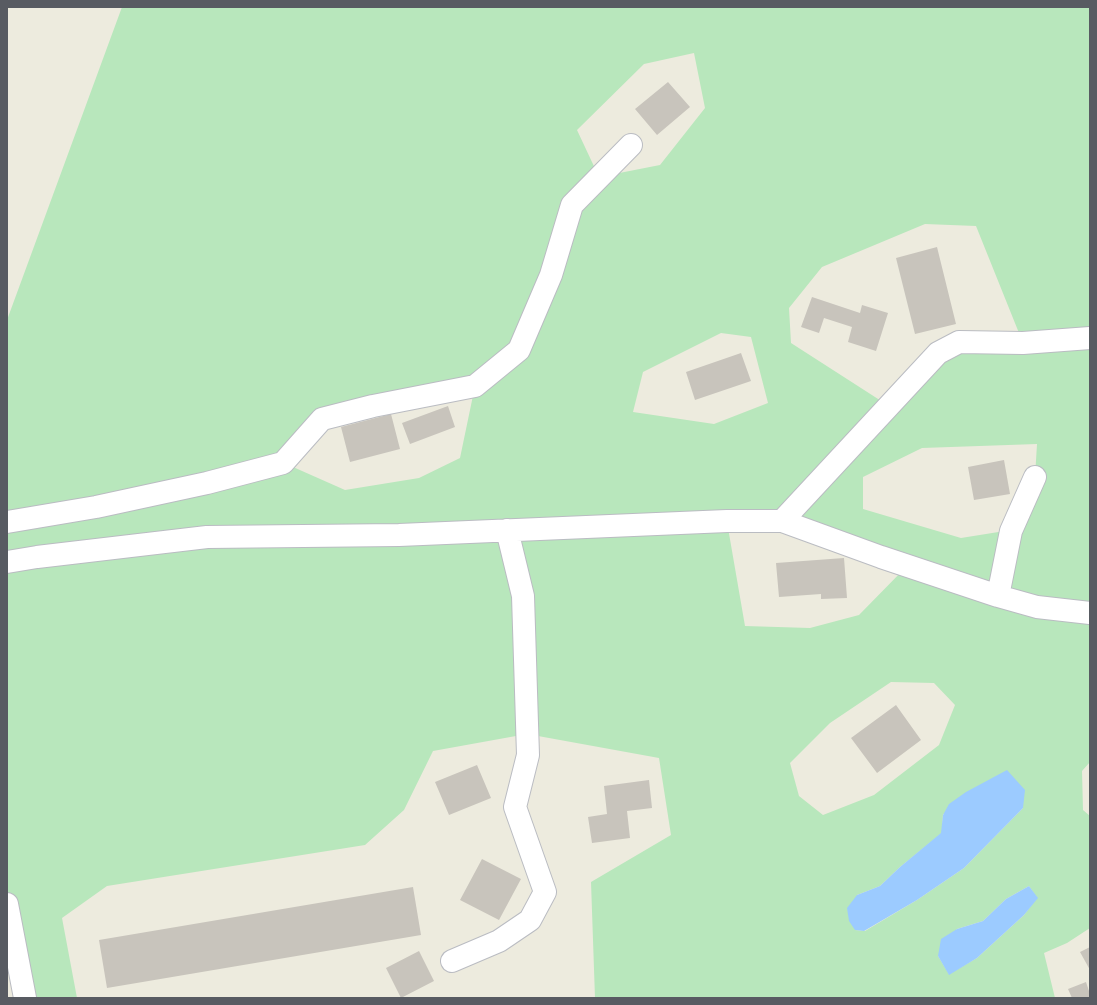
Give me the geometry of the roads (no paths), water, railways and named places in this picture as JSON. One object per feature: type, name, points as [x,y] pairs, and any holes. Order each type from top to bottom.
[{"type":"street","points":[[7,522],[96,507],[208,484],[284,463],[322,419],[373,406],[475,386],[519,350],[551,275],[572,205],[632,145]]},
{"type":"street","points":[[782,520],[938,353],[959,342],[1024,343],[1090,338]]},
{"type":"street","points":[[998,596],[1011,530],[1034,477]]},
{"type":"street","points":[[7,562],[37,556],[207,537],[399,535],[782,520],[882,557],[998,596],[1037,607],[1090,613]]},
{"type":"street","points":[[452,961],[500,941],[530,920],[545,892],[515,807],[528,755],[523,596],[507,530]]},
{"type":"street","points":[[7,904],[25,998]]},
{"type":"water","points":[[1007,770],[1025,790],[1023,808],[964,868],[917,900],[864,931],[855,930],[849,921],[847,908],[857,895],[880,886],[900,867],[941,833],[943,815],[949,804],[966,792]]},
{"type":"water","points":[[1029,886],[1038,898],[1024,915],[977,958],[949,975],[938,956],[941,939],[957,929],[983,921],[1006,899]]}]
